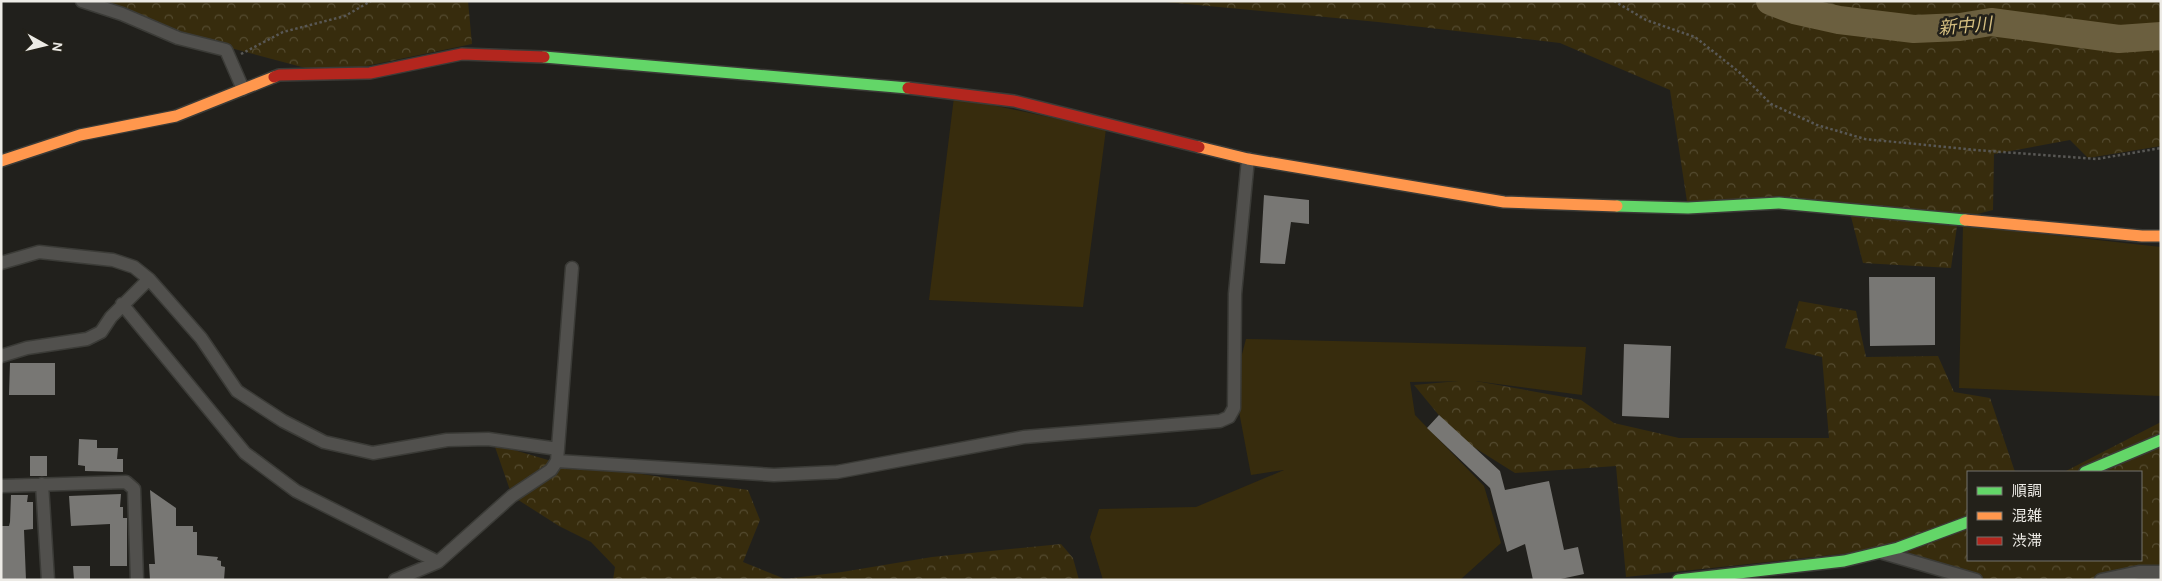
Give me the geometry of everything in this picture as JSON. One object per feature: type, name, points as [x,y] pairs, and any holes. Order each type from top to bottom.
[{"type":"street","points":[[82,1],[122,14],[178,38],[226,50],[243,89]]},
{"type":"street","points":[[1,161],[80,135],[176,116],[279,75],[370,73],[462,54],[545,57],[948,92],[1005,100],[1248,159],[1504,202],[1688,208],[1779,202],[2142,236],[2161,236]]},
{"type":"street","points":[[1,263],[39,252],[113,260],[134,267],[149,279],[201,338],[237,391],[284,421],[324,442],[373,453],[447,440],[488,439],[557,455],[774,474],[837,472],[1024,437],[1220,421],[1229,417],[1234,408],[1235,294],[1248,159]]},
{"type":"street","points":[[395,580],[438,562],[512,496],[551,470],[557,455],[572,268]]},
{"type":"street","points":[[1,356],[26,348],[87,339],[101,332],[111,316],[149,279]]},
{"type":"street","points":[[122,304],[245,453],[296,491],[438,562]]},
{"type":"street","points":[[2087,471],[2161,440]]},
{"type":"street","points":[[1,486],[126,482],[134,488],[137,580]]},
{"type":"street","points":[[42,484],[48,580]]},
{"type":"street","points":[[1678,580],[1827,564],[1880,552],[1943,533],[1967,522]]},
{"type":"street","points":[[1880,552],[1976,580]]},
{"type":"street","points":[[2101,580],[2139,572],[2161,572]]},
{"type":"path","points":[[230,60],[283,32],[346,16],[371,1]]},
{"type":"path","points":[[1614,1],[1646,20],[1695,37],[1739,72],[1771,104],[1817,125],[1865,139],[1974,150],[2098,159],[2161,148]]},
{"type":"green space","points":[[73,1],[468,1],[472,44],[328,74],[197,39]]},
{"type":"green space","points":[[1155,1],[2161,1],[2161,146],[2088,158],[2070,140],[1994,154],[1993,210],[1958,219],[1951,268],[1863,263],[1849,209],[1688,208],[1670,90],[1560,43],[1378,22]]},
{"type":"green space","points":[[954,97],[1106,129],[1083,307],[929,300]]},
{"type":"green space","points":[[1963,225],[2161,247],[2161,396],[1959,388]]},
{"type":"green space","points":[[1799,301],[1856,311],[1866,357],[1938,356],[1954,392],[1990,398],[2015,471],[1967,471],[1967,561],[2142,561],[2142,471],[2066,471],[2161,422],[2161,580],[1985,580],[1880,550],[1626,577],[1616,466],[1515,473],[1456,436],[1414,385],[1470,380],[1581,400],[1614,423],[1679,438],[1829,438],[1822,357],[1785,348]]},
{"type":"green space","points":[[1246,339],[1586,347],[1582,395],[1475,381],[1410,382],[1415,415],[1484,486],[1501,543],[1460,580],[1103,580],[1090,537],[1099,509],[1196,507],[1284,470],[1251,475],[1234,385]]},
{"type":"green space","points":[[494,444],[548,460],[748,490],[760,520],[743,562],[785,579],[842,572],[932,557],[1061,544],[1073,558],[1079,580],[613,580],[615,567],[591,542],[559,526],[512,496]]},
{"type":"building","points":[[1264,195],[1309,200],[1309,224],[1291,222],[1285,264],[1260,263]]},
{"type":"building","points":[[1869,277],[1935,277],[1935,345],[1870,346]]},
{"type":"building","points":[[1624,344],[1671,346],[1669,418],[1622,416]]},
{"type":"building","points":[[10,363],[55,363],[55,395],[9,395]]},
{"type":"building","points":[[1439,415],[1500,471],[1505,490],[1549,481],[1564,550],[1578,547],[1584,574],[1556,580],[1533,580],[1525,544],[1507,552],[1490,488],[1427,428]]},
{"type":"building","points":[[79,439],[97,440],[97,448],[118,448],[117,459],[123,459],[123,472],[85,471],[85,466],[78,465]]},
{"type":"building","points":[[30,456],[47,456],[47,476],[30,476]]},
{"type":"building","points":[[150,490],[176,508],[176,526],[193,526],[193,532],[197,532],[197,555],[218,557],[217,560],[221,561],[221,566],[225,567],[224,580],[150,580],[149,564],[155,564]]},
{"type":"building","points":[[121,494],[120,507],[123,507],[123,518],[127,518],[127,566],[110,566],[110,524],[71,526],[69,496]]},
{"type":"building","points":[[11,495],[28,495],[27,502],[33,502],[33,529],[24,530],[26,580],[1,580],[1,526],[9,526]]},
{"type":"building","points":[[73,566],[90,566],[90,580],[74,580]]},
{"type":"waterway","name":"新中川","points":[[1770,1],[1794,10],[1839,20],[1914,29],[1960,27],[1991,22],[2119,39],[2161,36]]},
{"type":"traffic: fast","points":[[544,57],[908,88]]},
{"type":"traffic: fast","points":[[1617,206],[1688,208],[1779,203],[1965,220]]},
{"type":"traffic: fast","points":[[2087,471],[2161,440]]},
{"type":"traffic: fast","points":[[1678,580],[1844,561],[1898,548],[1967,522]]},
{"type":"traffic: slow","points":[[1,161],[80,135],[176,116],[274,77]]},
{"type":"traffic: slow","points":[[1199,147],[1248,159],[1504,202],[1617,206]]},
{"type":"traffic: slow","points":[[1965,220],[2142,236],[2161,236]]},
{"type":"traffic: jam","points":[[274,77],[279,75],[370,73],[462,54],[544,57]]},
{"type":"traffic: jam","points":[[908,88],[1014,101],[1199,147]]}]
